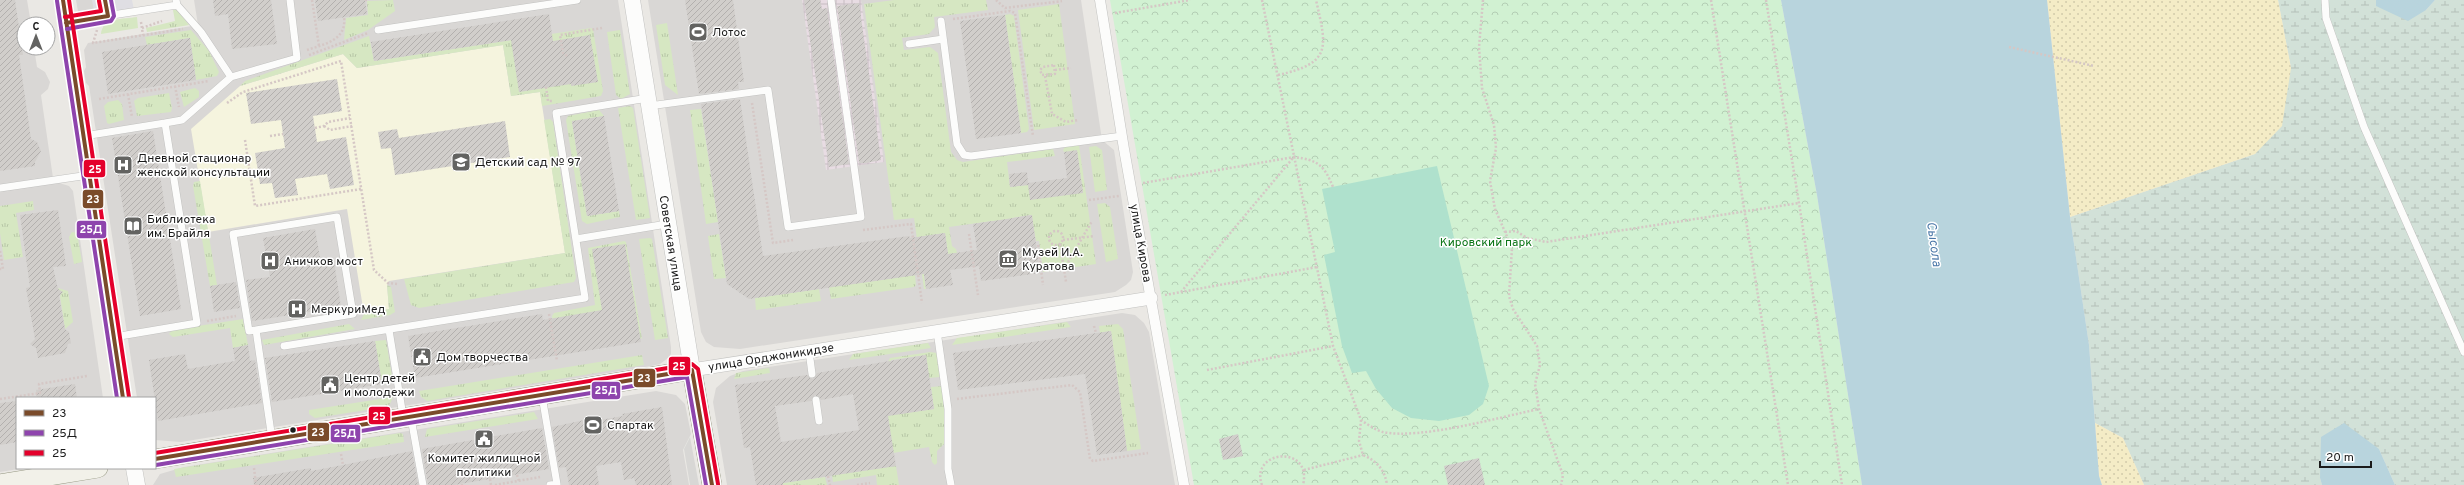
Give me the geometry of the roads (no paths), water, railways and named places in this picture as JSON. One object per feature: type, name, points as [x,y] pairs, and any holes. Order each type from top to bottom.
[{"type":"main road","name":"улица Орджоникидзе","points":[[156,459],[692,370]]},
{"type":"main road","name":"Советская улица","points":[[692,370],[712,485]]},
{"type":"main road","points":[[0,484],[92,469]]},
{"type":"street","points":[[63,0],[123,397]]},
{"type":"street","name":"Советская улица","points":[[632,0],[667,224],[692,370]]},
{"type":"street","name":"улица Кирова","points":[[1100,0],[1132,190],[1156,297],[1184,485]]},
{"type":"street","name":"улица Орджоникидзе","points":[[692,370],[1156,297]]},
{"type":"street","points":[[134,469],[137,485]]},
{"type":"lane","points":[[105,0],[108,16]]},
{"type":"lane","points":[[83,136],[182,120],[231,77],[296,56],[290,0]]},
{"type":"lane","points":[[378,30],[577,0]]},
{"type":"lane","points":[[284,346],[585,298],[556,113],[768,90],[788,227],[861,217],[831,0]]},
{"type":"lane","points":[[2325,0],[2326,18],[2364,127],[2464,352]]},
{"type":"lane","points":[[66,22],[108,16],[176,3],[212,46],[231,77]]},
{"type":"lane","points":[[941,21],[957,144],[964,155],[971,156],[1122,136]]},
{"type":"lane","points":[[909,44],[943,39]]},
{"type":"lane","points":[[114,337],[197,323],[165,123]]},
{"type":"lane","points":[[0,188],[89,175]]},
{"type":"lane","points":[[337,217],[353,314],[256,330],[249,331],[233,234],[337,217]]},
{"type":"lane","points":[[576,239],[667,224]]},
{"type":"lane","points":[[256,330],[272,440]]},
{"type":"lane","points":[[388,330],[423,485]]},
{"type":"lane","points":[[937,331],[948,409],[948,469],[951,485]]},
{"type":"lane","points":[[808,351],[812,374]]},
{"type":"lane","points":[[542,396],[556,484],[550,485]]},
{"type":"lane","points":[[816,400],[819,421]]},
{"type":"water","name":"Сысола","points":[[1781,0],[2047,0],[2070,217],[2089,345],[2099,476],[2102,485],[1862,485],[1817,195]]},
{"type":"water","points":[[2376,0],[2435,0],[2426,10],[2408,21],[2376,6]]},
{"type":"water","points":[[2344,423],[2379,449],[2395,485],[2322,485],[2320,478],[2321,437]]},
{"type":"place","name":"Лотос","points":[[698,32]]},
{"type":"place","name":"Детский сад № 97","points":[[461,162]]},
{"type":"place","name":"Дневной стационар женской консультации","points":[[123,165]]},
{"type":"place","name":"Библиотека им. Брайля","points":[[133,226]]},
{"type":"place","name":"Музей И.А. Куратова","points":[[1008,259]]},
{"type":"place","name":"Аничков мост","points":[[270,261]]},
{"type":"place","name":"МеркуриМед","points":[[297,309]]},
{"type":"place","name":"Дом творчества","points":[[422,357]]},
{"type":"place","name":"Центр детей и молодежи","points":[[330,385]]},
{"type":"place","name":"Спартак","points":[[593,425]]},
{"type":"place","name":"Комитет жилищной политики","points":[[484,439]]},
{"type":"park label","name":"Кировский парк","points":[[1486,242]]}]
